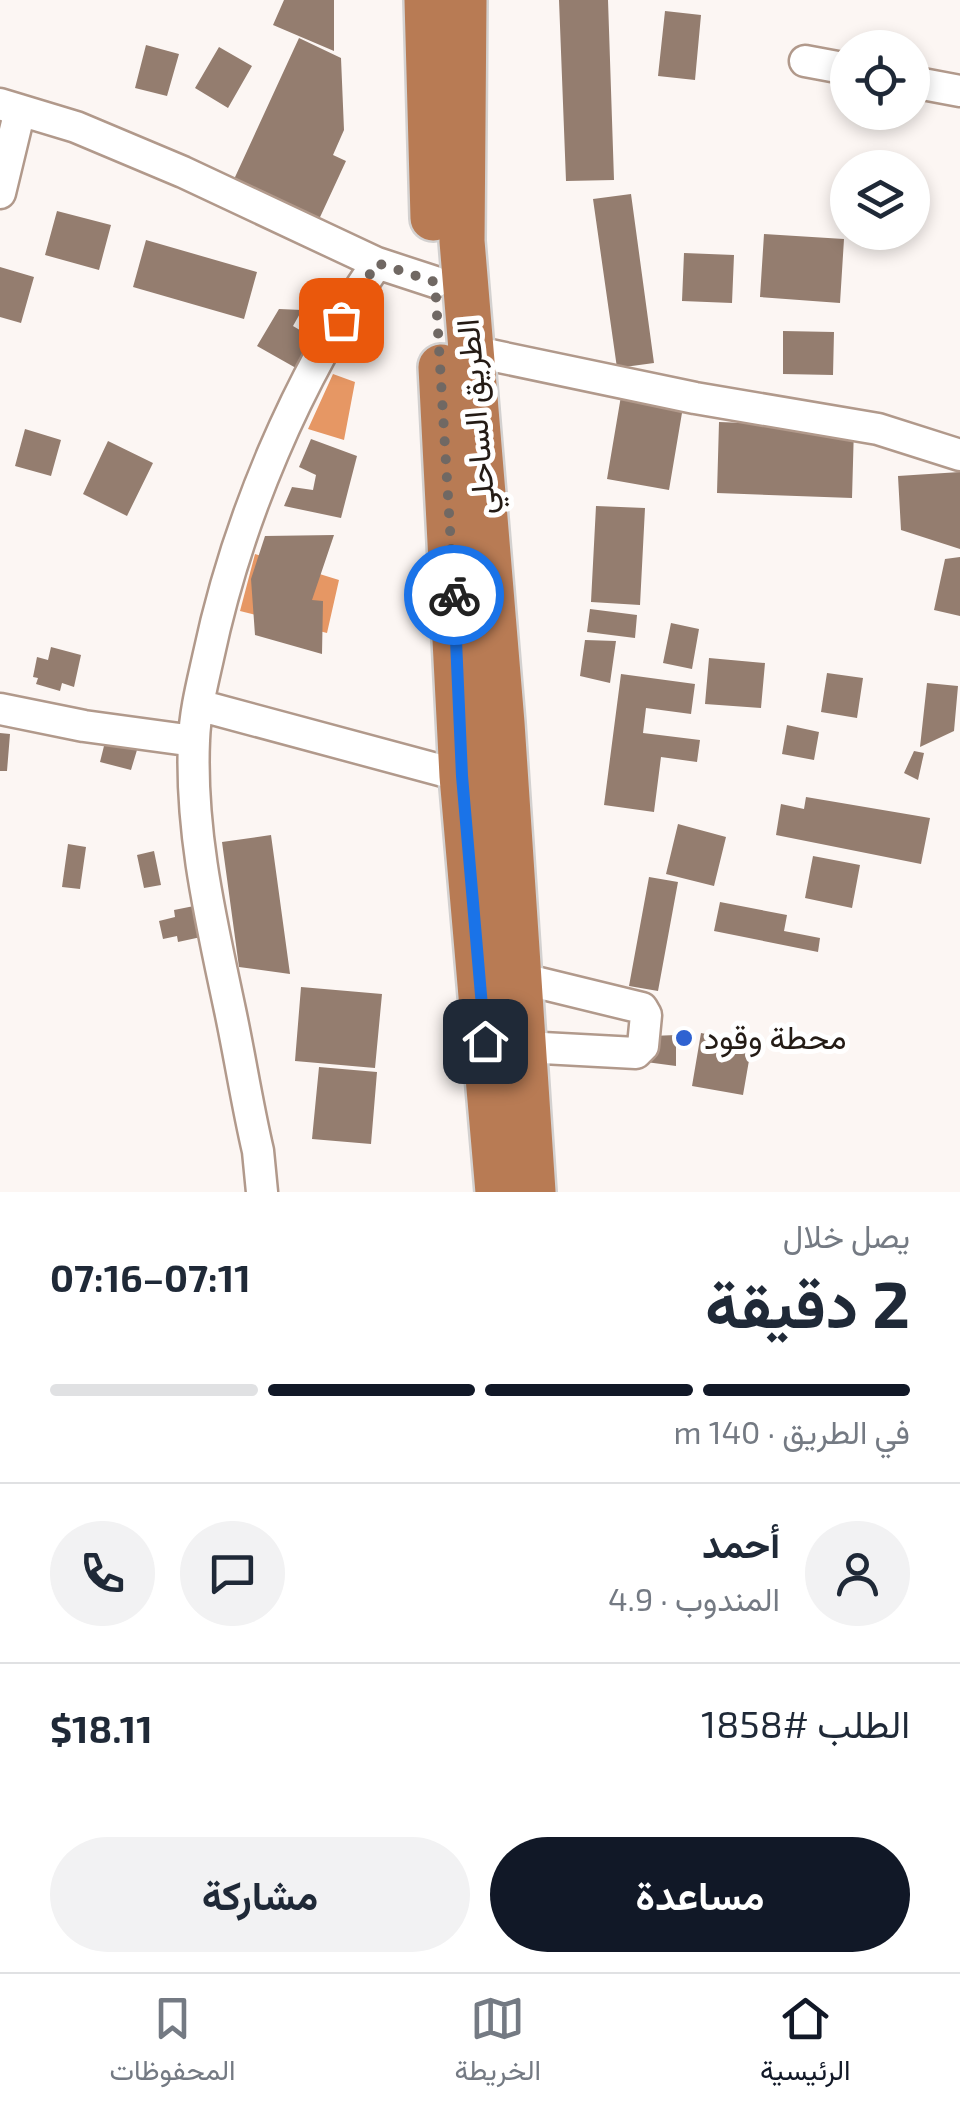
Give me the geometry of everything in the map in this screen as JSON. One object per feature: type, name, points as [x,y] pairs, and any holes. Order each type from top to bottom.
[{"type":"highway","name":"الطريق الساحلي","points":[[427,0],[435,282],[462,776],[498,1192]]},
{"type":"highway","name":"الطريق الساحلي","points":[[464,0],[462,241],[533,1192]]},
{"type":"street","points":[[805,61],[830,66]]},
{"type":"street","points":[[930,85],[960,91]]},
{"type":"street","points":[[0,193],[10,107],[76,127],[183,172],[377,263],[435,282]]},
{"type":"street","points":[[262,1192],[258,1151],[199,863],[194,740],[198,704],[222,590],[252,511],[292,414],[356,293],[377,263]]},
{"type":"street","points":[[471,351],[695,398],[878,429],[960,455]]},
{"type":"street","points":[[198,704],[462,776]]},
{"type":"street","points":[[0,709],[84,726],[194,740]]},
{"type":"street","points":[[519,978],[642,1008],[646,1015],[643,1046],[636,1053],[524,1047]]},
{"type":"shaded area","points":[[333,374],[355,382],[344,440],[308,429]]},
{"type":"shaded area","points":[[255,554],[339,580],[327,633],[240,611]]},
{"type":"building","points":[[284,0],[334,0],[334,51],[273,25]]},
{"type":"building","points":[[559,0],[608,0],[614,180],[566,181]]},
{"type":"building","points":[[665,11],[701,15],[695,80],[658,76]]},
{"type":"building","points":[[299,38],[341,58],[344,130],[333,155],[346,161],[315,228],[230,188]]},
{"type":"building","points":[[146,45],[179,54],[167,96],[135,88]]},
{"type":"building","points":[[219,47],[252,66],[228,108],[195,88]]},
{"type":"building","points":[[631,194],[654,363],[617,368],[593,199]]},
{"type":"building","points":[[57,211],[111,225],[99,270],[45,255]]},
{"type":"building","points":[[764,234],[830,238],[830,250],[843,250],[840,303],[760,297]]},
{"type":"building","points":[[146,240],[257,272],[244,319],[133,287]]},
{"type":"building","points":[[684,253],[734,255],[732,303],[682,301]]},
{"type":"building","points":[[0,267],[34,277],[21,323],[0,317]]},
{"type":"building","points":[[279,309],[302,310],[293,326],[320,342],[303,372],[257,346]]},
{"type":"building","points":[[783,331],[834,332],[833,375],[783,374]]},
{"type":"building","points":[[621,396],[683,407],[669,490],[607,479]]},
{"type":"building","points":[[719,422],[854,427],[852,498],[717,493]]},
{"type":"building","points":[[25,429],[61,440],[51,476],[15,466]]},
{"type":"building","points":[[311,439],[357,456],[341,518],[284,506],[292,487],[313,490],[316,475],[299,467]]},
{"type":"building","points":[[108,441],[153,463],[127,516],[83,494]]},
{"type":"building","points":[[960,472],[960,549],[901,530],[898,476]]},
{"type":"building","points":[[596,506],[645,508],[640,605],[591,602]]},
{"type":"building","points":[[334,535],[312,600],[323,601],[322,654],[255,635],[251,579],[265,536]]},
{"type":"building","points":[[960,557],[960,616],[934,610],[945,559]]},
{"type":"building","points":[[590,609],[637,615],[635,638],[587,632]]},
{"type":"building","points":[[671,623],[699,629],[692,669],[663,663]]},
{"type":"building","points":[[585,640],[616,641],[610,683],[580,676]]},
{"type":"building","points":[[51,647],[81,655],[74,687],[62,683],[60,691],[36,684],[38,678],[33,677],[37,657],[48,660]]},
{"type":"building","points":[[709,658],[765,663],[761,708],[705,704]]},
{"type":"building","points":[[827,673],[863,678],[857,718],[821,712]]},
{"type":"building","points":[[621,674],[695,684],[691,714],[646,708],[643,733],[700,740],[697,762],[661,757],[654,812],[604,805]]},
{"type":"building","points":[[927,683],[958,686],[954,731],[920,747]]},
{"type":"building","points":[[787,725],[819,732],[814,760],[782,754]]},
{"type":"building","points":[[0,733],[10,734],[7,771],[0,771]]},
{"type":"building","points":[[105,742],[137,750],[131,770],[100,762]]},
{"type":"building","points":[[914,751],[924,753],[918,780],[904,773]]},
{"type":"building","points":[[806,797],[930,818],[921,864],[776,835],[781,804],[804,809]]},
{"type":"building","points":[[678,824],[726,837],[714,886],[666,874]]},
{"type":"building","points":[[271,835],[290,974],[239,967],[222,842]]},
{"type":"building","points":[[68,844],[86,847],[80,889],[62,887]]},
{"type":"building","points":[[154,851],[161,885],[144,888],[137,855]]},
{"type":"building","points":[[813,856],[860,865],[852,908],[805,898]]},
{"type":"building","points":[[649,877],[678,882],[658,991],[629,986]]},
{"type":"building","points":[[720,902],[787,915],[784,931],[820,938],[818,952],[714,931]]},
{"type":"building","points":[[194,906],[201,937],[178,942],[177,936],[163,939],[159,921],[175,917],[174,910]]},
{"type":"building","points":[[301,987],[382,994],[375,1068],[295,1061]]},
{"type":"building","points":[[701,1033],[752,1043],[743,1095],[692,1086]]},
{"type":"building","points":[[676,1035],[676,1066],[646,1062],[652,1036]]},
{"type":"building","points":[[319,1067],[377,1072],[371,1144],[312,1139]]},
{"type":"way so far","points":[[341,320],[377,263],[435,282],[454,595]]},
{"type":"place","name":"محطة وقود","points":[[684,1038]]},
{"type":"route","points":[[454,595],[462,776],[485,1041]]}]
